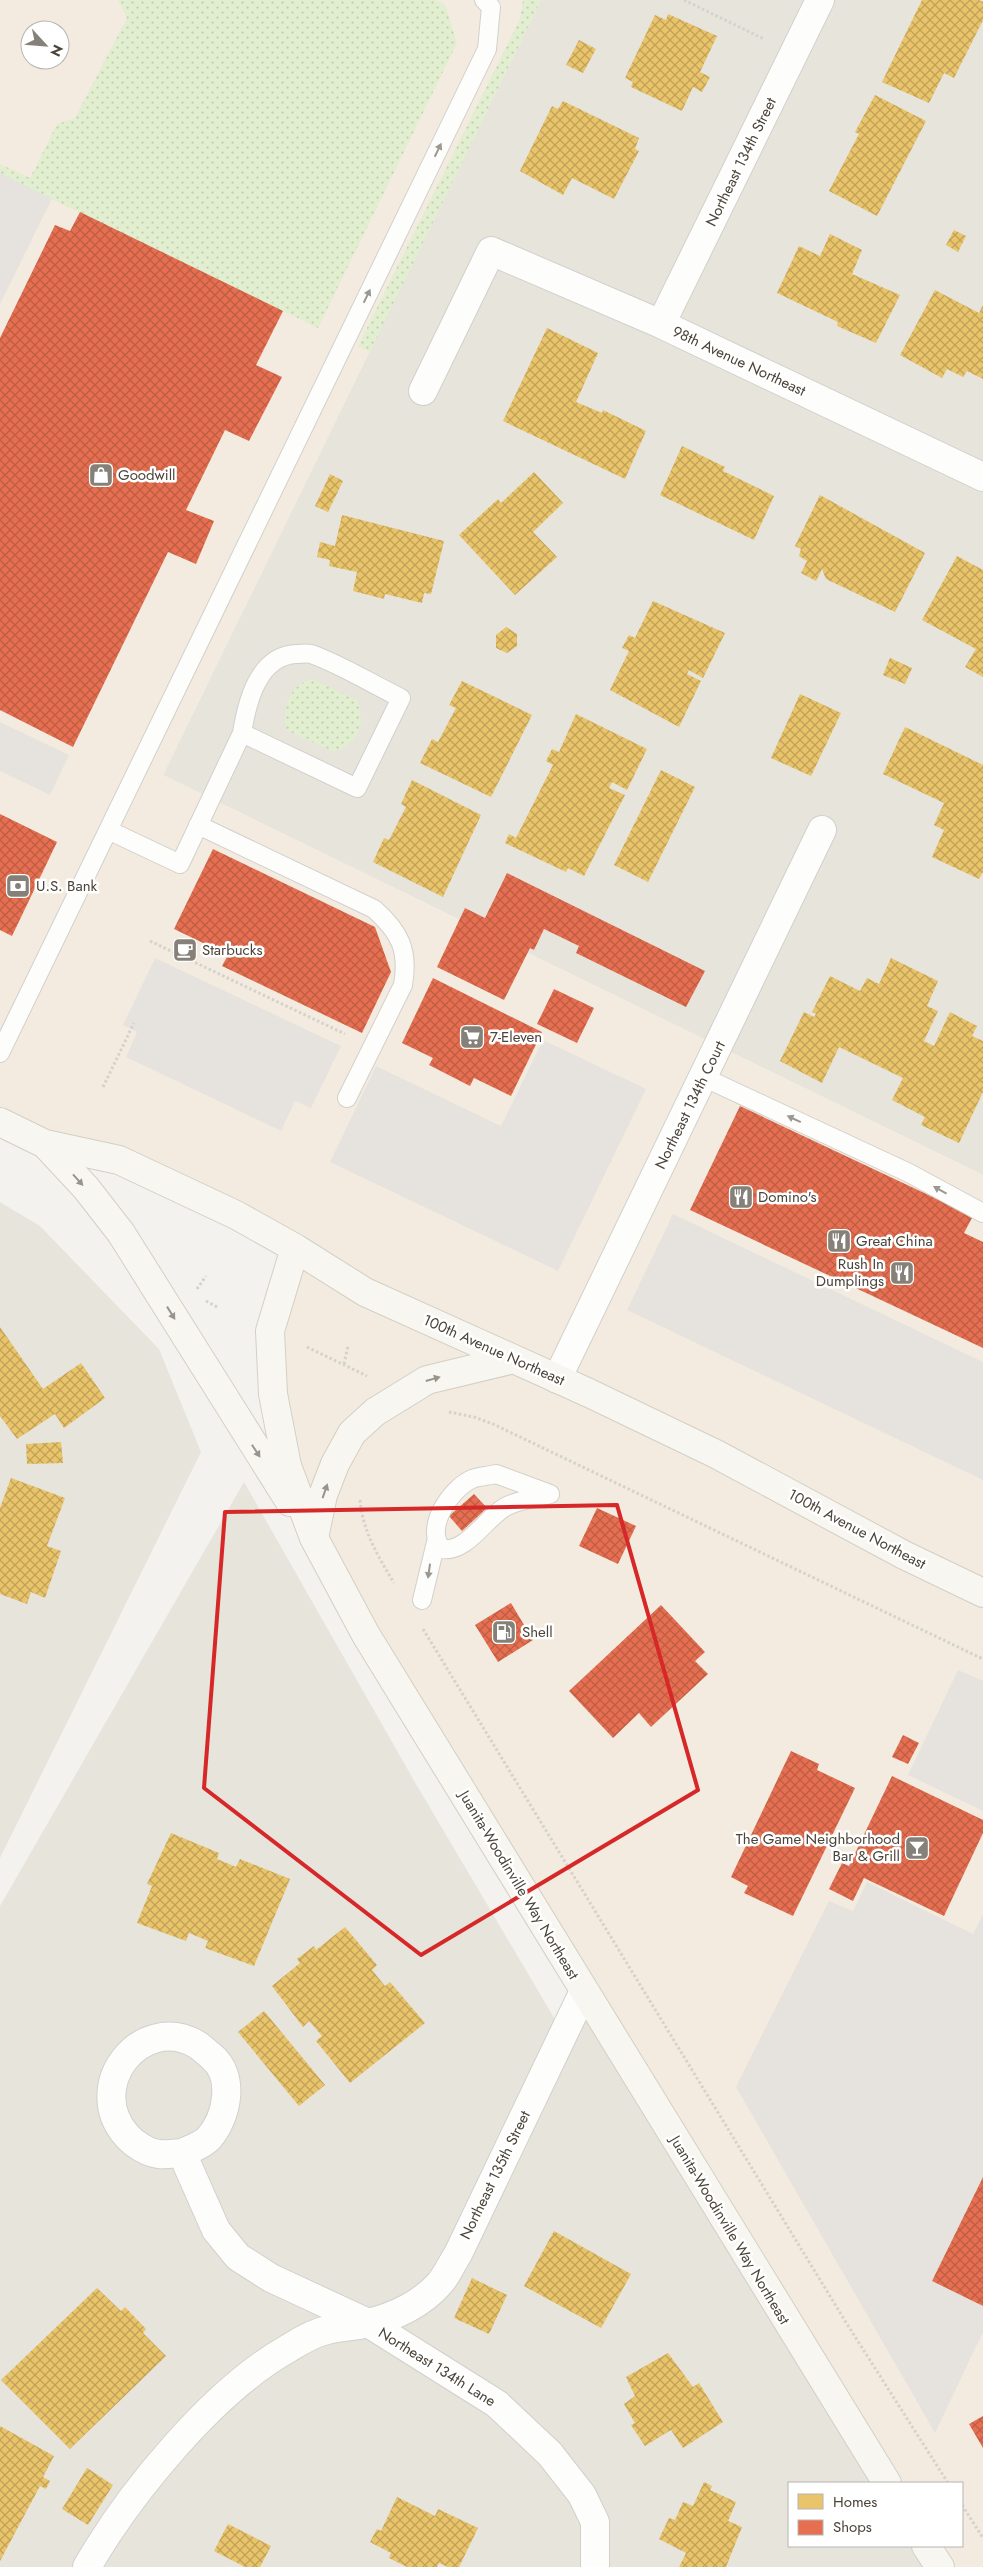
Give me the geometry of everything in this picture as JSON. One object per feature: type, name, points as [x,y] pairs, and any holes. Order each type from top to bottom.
[{"type":"main road","name":"100th Avenue Northeast","points":[[0,1122],[45,1144],[119,1160],[236,1215],[295,1248],[365,1292],[514,1359],[716,1454],[904,1555],[983,1593]]},
{"type":"main road","points":[[45,1144],[86,1188],[121,1233],[252,1444],[314,1538]]},
{"type":"main road","name":"Juanita-Woodinville Way Northeast","points":[[295,1248],[270,1331],[273,1394],[287,1466],[314,1538],[366,1635],[886,2482]]},
{"type":"main road","points":[[314,1538],[323,1495],[335,1464],[352,1433],[369,1417],[427,1380],[514,1359]]},
{"type":"main road","points":[[927,2547],[940,2567]]},
{"type":"street","name":"Northeast 134th Street","points":[[662,324],[820,0]]},
{"type":"street","name":"98th Avenue Northeast","points":[[423,391],[491,251],[662,324],[983,477]]},
{"type":"street","name":"Northeast 134th Court","points":[[557,1379],[822,830]]},
{"type":"street","name":"Northeast 135th Street","points":[[368,2323],[420,2301],[440,2283],[458,2254],[584,1991]]},
{"type":"street","points":[[174,2037],[195,2044],[215,2059],[226,2082],[225,2111],[208,2139],[182,2153],[158,2154],[134,2144],[118,2125],[110,2101],[114,2073],[135,2048],[156,2038],[174,2037]]},
{"type":"street","points":[[182,2153],[216,2230],[238,2257],[271,2278],[368,2323]]},
{"type":"street","name":"Northeast 134th Lane","points":[[87,2567],[104,2537],[149,2479],[198,2422],[244,2377],[289,2348],[326,2330],[368,2323],[496,2404],[550,2454],[582,2495],[595,2522],[595,2567]]},
{"type":"lane","points":[[0,1053],[487,49],[491,7],[484,0]]},
{"type":"lane","points":[[108,830],[180,864],[242,733],[252,689],[266,669],[285,655],[309,654],[401,698],[357,788],[242,733]]},
{"type":"lane","points":[[198,825],[374,909],[391,924],[400,943],[406,964],[403,985],[347,1098]]},
{"type":"lane","points":[[704,1077],[909,1172],[983,1213]]},
{"type":"lane","points":[[422,1600],[436,1542],[436,1528],[440,1514],[456,1492],[472,1479],[496,1474],[550,1494],[507,1506],[493,1515],[460,1547],[450,1550],[442,1549],[436,1542]]},
{"type":"path","points":[[684,0],[794,54]]},
{"type":"path","points":[[150,941],[350,1036]]},
{"type":"path","points":[[103,1087],[134,1022]]},
{"type":"path","points":[[344,1364],[348,1346]]},
{"type":"path","points":[[307,1348],[368,1377]]},
{"type":"path","points":[[440,1413],[474,1417],[493,1424],[983,1659]]},
{"type":"path","points":[[359,1490],[362,1518],[372,1547],[396,1585]]},
{"type":"path","points":[[420,1625],[848,2324],[947,2482]]},
{"type":"path","points":[[963,2507],[983,2538]]},
{"type":"highlighted area","points":[[617,1505],[698,1790],[421,1955],[204,1788],[225,1512]]},
{"type":"shaded area","points":[[0,0],[541,0],[163,775],[983,1175],[983,2567],[940,2567],[927,2547],[963,2547],[963,2482],[886,2482],[366,1635],[273,1394],[295,1248],[0,1122]]},
{"type":"shaded area","points":[[541,0],[983,0],[983,1175],[163,775]]},
{"type":"shaded area","points":[[0,173],[52,199],[0,304]]},
{"type":"shaded area","points":[[0,722],[69,755],[50,795],[0,771]]},
{"type":"shaded area","points":[[155,958],[341,1046],[311,1108],[295,1101],[281,1131],[126,1057],[137,1032],[123,1025]]},
{"type":"shaded area","points":[[543,1040],[646,1089],[558,1271],[330,1162],[376,1066],[501,1126]]},
{"type":"shaded area","points":[[0,1202],[40,1226],[159,1349],[201,1452],[0,1858]]},
{"type":"shaded area","points":[[673,1214],[983,1362],[983,1480],[627,1310]]},
{"type":"shaded area","points":[[244,1482],[416,1784],[563,2033],[584,1991],[887,2482],[788,2482],[788,2547],[928,2547],[940,2567],[0,2567],[0,1906]]},
{"type":"shaded area","points":[[958,1670],[983,1681],[983,1811],[908,1775]]},
{"type":"shaded area","points":[[867,1882],[973,1934],[983,1914],[983,2177],[932,2281],[983,2306],[983,2332],[935,2433],[736,2087],[829,1901],[853,1911]]},
{"type":"green space","points":[[118,0],[435,0],[445,5],[457,43],[318,328],[0,174],[0,164],[30,178],[57,124],[75,118],[127,18]]},
{"type":"green space","points":[[523,0],[541,0],[370,352],[358,346],[520,19]]},
{"type":"green space","points":[[312,679],[357,700],[360,709],[360,725],[355,738],[343,748],[334,752],[286,730],[285,713],[292,692],[304,682]]},
{"type":"building: Homes","points":[[922,0],[979,0],[983,2],[983,20],[954,78],[944,73],[929,103],[882,82]]},
{"type":"building: Homes","points":[[668,14],[717,36],[700,72],[710,77],[702,92],[693,87],[682,111],[631,87],[633,82],[625,78],[655,15],[666,20]]},
{"type":"building: Homes","points":[[579,40],[596,49],[583,73],[566,65]]},
{"type":"building: Homes","points":[[875,95],[926,121],[877,216],[829,191],[859,134],[855,132]]},
{"type":"building: Homes","points":[[563,101],[639,138],[635,149],[639,151],[614,199],[572,178],[563,195],[520,171],[552,106],[558,109]]},
{"type":"building: Homes","points":[[954,230],[966,236],[958,252],[946,245]]},
{"type":"building: Homes","points":[[830,234],[862,250],[852,274],[900,295],[876,343],[837,326],[838,322],[777,293],[799,246],[820,256]]},
{"type":"building: Homes","points":[[935,290],[979,313],[983,305],[983,379],[967,371],[963,377],[947,369],[942,378],[900,355]]},
{"type":"building: Homes","points":[[547,328],[598,353],[576,402],[602,413],[603,410],[646,431],[625,479],[503,421]]},
{"type":"building: Homes","points":[[682,446],[725,467],[723,471],[774,496],[754,540],[660,495]]},
{"type":"building: Homes","points":[[534,472],[563,503],[533,532],[557,557],[515,595],[459,535],[498,499],[501,503]]},
{"type":"building: Homes","points":[[330,474],[343,481],[328,512],[315,506]]},
{"type":"building: Homes","points":[[820,495],[925,553],[895,612],[826,579],[822,569],[816,581],[801,573],[807,561],[799,556],[801,549],[795,546]]},
{"type":"building: Homes","points":[[342,515],[444,541],[431,594],[424,593],[422,603],[385,594],[384,599],[353,591],[357,572],[329,566],[330,560],[317,557],[320,542],[335,546]]},
{"type":"building: Homes","points":[[957,556],[983,570],[983,677],[965,667],[976,649],[922,620]]},
{"type":"building: Homes","points":[[653,601],[725,633],[703,678],[689,670],[687,674],[701,681],[679,727],[610,690],[629,651],[622,648],[629,635],[635,638]]},
{"type":"building: Homes","points":[[506,627],[517,634],[517,646],[507,653],[496,648],[496,635]]},
{"type":"building: Homes","points":[[890,658],[912,668],[905,684],[883,675]]},
{"type":"building: Homes","points":[[462,681],[532,715],[491,797],[420,763],[432,739],[438,742],[456,708],[449,705]]},
{"type":"building: Homes","points":[[800,694],[841,713],[811,776],[771,758]]},
{"type":"building: Homes","points":[[576,714],[647,749],[627,790],[612,782],[609,788],[625,795],[584,876],[568,868],[566,872],[505,843],[509,834],[516,838],[553,765],[546,761],[552,749],[559,752]]},
{"type":"building: Homes","points":[[905,727],[983,765],[983,872],[979,879],[932,857],[944,830],[934,825],[944,803],[883,774]]},
{"type":"building: Homes","points":[[661,770],[695,787],[648,882],[614,865]]},
{"type":"building: Homes","points":[[412,780],[481,815],[443,897],[373,862],[384,838],[389,840],[406,807],[401,804]]},
{"type":"building: Homes","points":[[891,958],[938,981],[927,1006],[938,1011],[924,1041],[934,1046],[950,1012],[977,1026],[972,1036],[983,1041],[983,1092],[959,1143],[921,1125],[925,1117],[892,1100],[903,1078],[839,1047],[822,1083],[780,1061],[804,1012],[814,1017],[816,1014],[812,1012],[830,976],[860,991],[867,978],[879,984]]},
{"type":"building: Homes","points":[[0,1327],[43,1389],[81,1363],[105,1398],[64,1428],[55,1414],[17,1439],[0,1416]]},
{"type":"building: Homes","points":[[61,1442],[63,1463],[27,1464],[26,1444]]},
{"type":"building: Homes","points":[[11,1478],[65,1498],[47,1546],[61,1551],[45,1598],[31,1592],[27,1604],[0,1594],[0,1508]]},
{"type":"building: Homes","points":[[171,1833],[219,1853],[217,1859],[236,1867],[240,1859],[290,1879],[254,1966],[205,1948],[208,1941],[189,1933],[186,1941],[137,1923],[152,1886],[147,1884]]},
{"type":"building: Homes","points":[[345,1927],[377,1965],[372,1970],[385,1986],[390,1982],[425,2023],[350,2083],[316,2041],[322,2036],[309,2021],[303,2027],[272,1986],[300,1963],[297,1959],[314,1946],[316,1950]]},
{"type":"building: Homes","points":[[264,2011],[325,2085],[299,2106],[238,2032]]},
{"type":"building: Homes","points":[[554,2231],[631,2274],[601,2328],[524,2286]]},
{"type":"building: Homes","points":[[472,2278],[507,2295],[489,2334],[454,2318]]},
{"type":"building: Homes","points":[[97,2288],[121,2311],[125,2307],[146,2329],[143,2333],[166,2356],[70,2449],[1,2380]]},
{"type":"building: Homes","points":[[668,2353],[693,2387],[699,2383],[723,2422],[683,2448],[671,2430],[645,2446],[631,2425],[635,2423],[624,2404],[635,2396],[626,2377]]},
{"type":"building: Homes","points":[[0,2426],[54,2456],[43,2477],[50,2481],[46,2489],[40,2486],[0,2561]]},
{"type":"building: Homes","points":[[87,2468],[113,2485],[88,2525],[62,2509]]},
{"type":"building: Homes","points":[[704,2482],[712,2486],[710,2490],[736,2502],[728,2521],[742,2527],[726,2567],[679,2567],[686,2553],[659,2539],[669,2518],[675,2520],[683,2502],[693,2506]]},
{"type":"building: Homes","points":[[397,2497],[435,2516],[438,2509],[478,2528],[459,2567],[448,2567],[439,2563],[437,2567],[407,2567],[389,2558],[391,2553],[370,2542],[377,2529],[381,2531]]},
{"type":"building: Homes","points":[[228,2524],[271,2546],[260,2567],[245,2567],[214,2551]]},
{"type":"building: Shops","name":"Goodwill","points":[[80,212],[283,311],[256,365],[282,377],[249,441],[225,430],[186,510],[214,521],[196,564],[168,552],[73,747],[0,710],[0,338],[55,225],[70,231]]},
{"type":"building: Shops","name":"U.S. Bank","points":[[0,814],[57,842],[12,936],[0,930]]},
{"type":"building: Shops","points":[[213,849],[375,927],[391,972],[362,1033],[222,966],[228,955],[174,929]]},
{"type":"building: Shops","points":[[507,873],[705,971],[686,1007],[576,953],[579,946],[544,929],[534,950],[530,948],[504,1000],[437,967],[465,908],[485,918]]},
{"type":"building: Shops","name":"7-Eleven","points":[[433,978],[542,1032],[511,1096],[474,1078],[470,1086],[429,1065],[433,1058],[402,1043]]},
{"type":"building: Shops","points":[[554,989],[594,1008],[577,1043],[537,1024]]},
{"type":"building: Shops","points":[[740,1106],[973,1216],[964,1233],[983,1242],[983,1348],[690,1210]]},
{"type":"building: Shops","points":[[474,1494],[487,1508],[462,1531],[449,1516]]},
{"type":"building: Shops","points":[[597,1508],[636,1526],[618,1564],[579,1546]]},
{"type":"building: Shops","name":"Shell","points":[[511,1603],[533,1640],[498,1662],[475,1625]]},
{"type":"building: Shops","points":[[661,1605],[705,1652],[695,1661],[708,1674],[651,1727],[639,1713],[613,1738],[569,1691]]},
{"type":"building: Shops","points":[[903,1735],[919,1743],[908,1764],[892,1757]]},
{"type":"building: Shops","points":[[791,1751],[819,1764],[817,1770],[855,1788],[793,1916],[744,1893],[748,1886],[731,1877]]},
{"type":"building: Shops","name":"The Game Neighborhood Bar & Grill","points":[[892,1776],[983,1820],[983,1833],[944,1916],[864,1878],[853,1901],[829,1889],[842,1863],[849,1866]]},
{"type":"building: Shops","points":[[983,2177],[983,2306],[932,2281]]},
{"type":"building: Shops","points":[[983,2416],[983,2448],[969,2424]]},
{"type":"place","name":"Goodwill","points":[[101,475]]},
{"type":"place","name":"U.S. Bank","points":[[18,886]]},
{"type":"place","name":"Starbucks","points":[[185,950]]},
{"type":"place","name":"7-Eleven","points":[[472,1037]]},
{"type":"place","name":"Domino's","points":[[741,1197]]},
{"type":"place","name":"Great China","points":[[839,1241]]},
{"type":"place","name":"Rush In Dumplings","points":[[902,1273]]},
{"type":"place","name":"Shell","points":[[504,1632]]},
{"type":"place","name":"The Game Neighborhood Bar & Grill","points":[[917,1848]]}]
